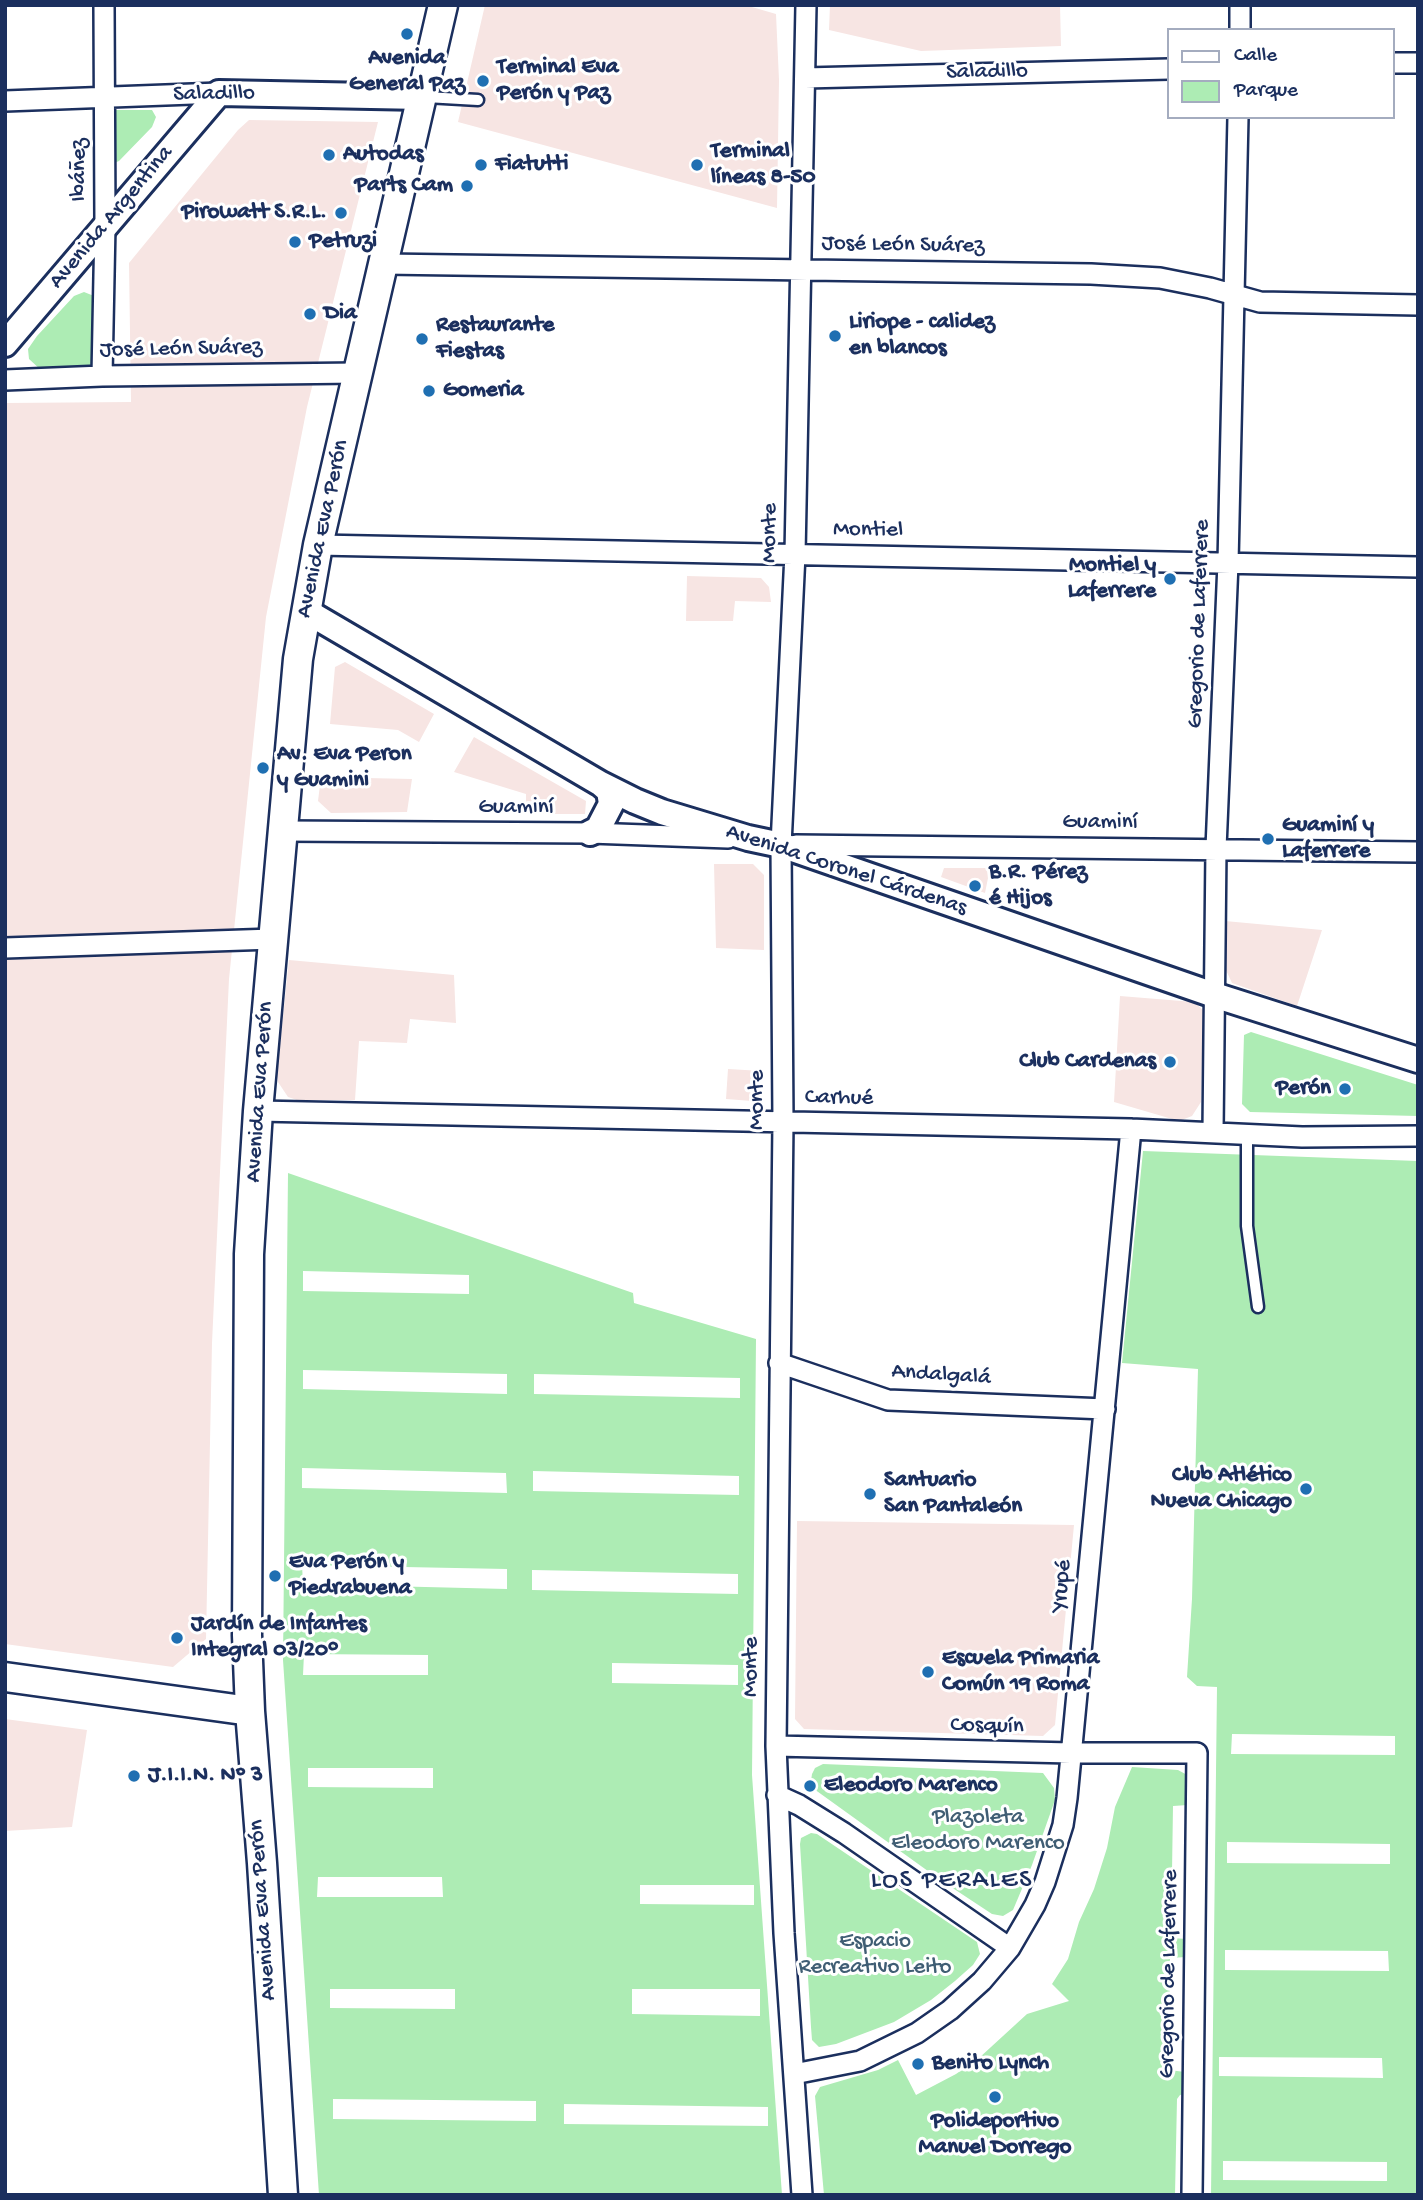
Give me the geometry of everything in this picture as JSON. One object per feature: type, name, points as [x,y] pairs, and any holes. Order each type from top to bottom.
[{"type":"main road","name":"Avenida Eva Perón","points":[[283,2195],[247,1635],[249,1254],[258,1111],[298,659],[306,611],[318,545],[443,5]]},
{"type":"main road","points":[[5,1677],[250,1711]]},
{"type":"street","name":"Ibáñez","points":[[102,376],[105,225],[104,5]]},
{"type":"street","name":"Monte","points":[[802,2195],[783,1933],[776,1746],[783,1122],[781,845],[795,554],[806,5]]},
{"type":"street","points":[[1240,5],[1240,28]]},
{"type":"street","points":[[1395,63],[1418,63]]},
{"type":"street","name":"Saladillo","points":[[806,78],[1168,69]]},
{"type":"street","name":"Saladillo","points":[[5,101],[219,93],[422,97]]},
{"type":"street","name":"Avenida Argentina","points":[[5,344],[219,93]]},
{"type":"street","name":"Gregorio de Laferrere","points":[[1213,1132],[1216,848],[1228,563],[1238,119]]},
{"type":"street","name":"José León Suárez","points":[[384,264],[800,268],[1119,276],[1160,278],[1260,302],[1418,305]]},
{"type":"street","name":"José León Suárez","points":[[5,380],[358,373]]},
{"type":"street","name":"Montiel","points":[[318,545],[1418,567]]},
{"type":"street","name":"Avenida Coronel Cárdenas","points":[[306,611],[601,784],[662,812],[781,845],[1214,995],[1418,1060]]},
{"type":"street","points":[[590,833],[598,829],[611,804],[609,791],[601,784]]},
{"type":"street","name":"Guaminí","points":[[284,831],[590,833],[748,838]]},
{"type":"street","name":"Guaminí","points":[[781,845],[1418,852]]},
{"type":"street","points":[[5,948],[272,939]]},
{"type":"street","name":"Carhué","points":[[258,1111],[1131,1129],[1302,1137],[1418,1136]]},
{"type":"street","name":"Yrupé","points":[[794,2074],[860,2061],[917,2033],[950,2010],[1010,1948],[1035,1905],[1055,1853],[1067,1798],[1131,1129]]},
{"type":"street","name":"Andalgalá","points":[[779,1363],[888,1400],[1105,1409]]},
{"type":"street","name":"Cosquín","points":[[776,1746],[1197,1753]]},
{"type":"street","name":"Gregorio de Laferrere","points":[[1192,2195],[1197,1753]]},
{"type":"street","points":[[777,1795],[799,1805],[844,1833],[1010,1948]]},
{"type":"lane","points":[[422,97],[478,100]]},
{"type":"lane","points":[[1247,1134],[1247,1226],[1258,1307]]},
{"type":"shaded area","points":[[485,5],[745,5],[776,14],[779,80],[777,208],[458,122]]},
{"type":"shaded area","points":[[830,5],[1060,5],[1061,46],[921,51],[829,30]]},
{"type":"shaded area","points":[[249,120],[378,122],[307,407],[266,617],[229,979],[212,1343],[206,1639],[173,1667],[5,1644],[5,403],[131,402],[129,263]]},
{"type":"shaded area","points":[[687,576],[761,578],[769,587],[771,602],[735,601],[733,621],[686,621]]},
{"type":"shaded area","points":[[345,662],[434,714],[419,742],[398,730],[330,724],[335,667]]},
{"type":"shaded area","points":[[474,737],[586,801],[585,814],[526,814],[526,794],[454,772]]},
{"type":"shaded area","points":[[321,777],[412,779],[407,812],[331,813],[318,801]]},
{"type":"shaded area","points":[[714,864],[753,864],[764,875],[764,950],[716,948]]},
{"type":"shaded area","name":"B.R. Pérez é Hijos","points":[[944,868],[990,868],[985,893],[941,877]]},
{"type":"shaded area","points":[[1225,921],[1322,930],[1297,1006],[1232,983],[1225,968]]},
{"type":"shaded area","points":[[289,960],[454,975],[456,1023],[410,1019],[407,1043],[359,1041],[355,1100],[297,1100],[288,1097],[278,1082],[277,1073]]},
{"type":"shaded area","points":[[1120,996],[1194,1002],[1203,1010],[1201,1102],[1192,1116],[1179,1121],[1114,1102]]},
{"type":"shaded area","points":[[728,1069],[762,1071],[763,1092],[752,1101],[726,1099]]},
{"type":"shaded area","name":"Escuela Primaria Común 19 Roma","points":[[797,1521],[1074,1525],[1055,1725],[1043,1736],[804,1729],[795,1719]]},
{"type":"shaded area","points":[[5,1719],[87,1730],[72,1827],[5,1831]]},
{"type":"green space","points":[[152,110],[156,117],[152,127],[119,161],[112,164],[109,112]]},
{"type":"green space","points":[[84,292],[94,296],[95,362],[87,369],[42,371],[29,359],[28,349],[74,296]]},
{"type":"green space","points":[[1251,1032],[1418,1085],[1418,1116],[1250,1112],[1242,1104],[1244,1035]]},
{"type":"green space","name":"Club Atlético Nueva Chicago","points":[[1143,1151],[1418,1161],[1418,2195],[1211,2195],[1217,1687],[1197,1686],[1187,1677],[1192,1599],[1198,1369],[1122,1363]],"holes":[[[1232,1734],[1395,1736],[1395,1755],[1231,1754]],[[1227,1842],[1390,1844],[1390,1864],[1227,1863]],[[1225,1950],[1388,1951],[1389,1971],[1225,1970]],[[1219,2057],[1382,2058],[1383,2078],[1219,2076]],[[1223,2161],[1387,2162],[1387,2181],[1223,2180]]]},
{"type":"green space","points":[[288,1173],[633,1293],[634,1303],[756,1339],[752,1775],[782,2195],[319,2195],[283,1660]],"holes":[[[303,1271],[469,1275],[469,1294],[303,1291]],[[303,1370],[507,1374],[507,1394],[303,1389]],[[534,1374],[740,1378],[740,1398],[534,1394]],[[302,1468],[506,1473],[507,1493],[302,1488]],[[533,1471],[739,1476],[739,1495],[533,1491]],[[302,1565],[507,1569],[507,1589],[303,1584]],[[532,1570],[738,1574],[738,1594],[532,1590]],[[304,1654],[428,1655],[428,1675],[303,1675]],[[612,1663],[738,1665],[738,1685],[612,1683]],[[308,1768],[433,1768],[433,1788],[308,1787]],[[318,1877],[442,1877],[443,1897],[317,1897]],[[640,1885],[754,1885],[754,1905],[640,1904]],[[330,1989],[455,1989],[455,2009],[330,2008]],[[632,1989],[760,1989],[760,2016],[632,2014]],[[333,2099],[536,2101],[536,2121],[333,2119]],[[564,2104],[768,2107],[768,2126],[564,2124]]]},
{"type":"green space","name":"Plazoleta Eleodoro Marenco","points":[[823,1764],[1043,1773],[1054,1788],[1055,1800],[1013,1910],[1003,1916],[992,1914],[814,1789],[812,1774],[815,1768]]},
{"type":"green space","name":"Polideportivo Manuel Dorrego","points":[[1132,1767],[1178,1770],[1189,1776],[1188,1805],[1173,1806],[1171,1938],[1187,1939],[1186,1957],[1170,1958],[1169,2070],[1185,2072],[1185,2094],[1177,2099],[1175,2195],[824,2195],[815,2096],[820,2087],[878,2070],[898,2060],[916,2095],[956,2074],[979,2058],[1027,2014],[1069,2001],[1052,1984],[1068,1959],[1079,1922],[1094,1889],[1107,1848],[1115,1807]]},
{"type":"green space","name":"Espacio Recreativo Leito","points":[[811,1833],[817,1834],[977,1942],[980,1954],[973,1965],[931,2000],[894,2022],[836,2044],[819,2047],[812,2040],[800,1844],[801,1838]]},
{"type":"place","name":"Avenida General Paz","points":[[407,34]]},
{"type":"place","name":"Terminal Eva Perón y Paz","points":[[483,81]]},
{"type":"place","name":"Autodas","points":[[329,155]]},
{"type":"place","name":"Fiatutti","points":[[481,165]]},
{"type":"place","name":"Terminal líneas 8-50","points":[[697,165]]},
{"type":"place","name":"Parts Cam","points":[[467,186]]},
{"type":"place","name":"Pirowatt S.R.L.","points":[[341,213]]},
{"type":"place","name":"Petruzi","points":[[295,242]]},
{"type":"place","name":"Dia","points":[[310,314]]},
{"type":"place","name":"Liriope - calidez en blancos","points":[[835,336]]},
{"type":"place","name":"Restaurante Fiestas","points":[[422,339]]},
{"type":"place","name":"Gomeria","points":[[429,391]]},
{"type":"place","name":"Montiel y Laferrere","points":[[1170,579]]},
{"type":"place","name":"Av. Eva Peron y Guamini","points":[[263,768]]},
{"type":"place","name":"Guaminí y Laferrere","points":[[1268,839]]},
{"type":"place","name":"B.R. Pérez é Hijos","points":[[975,886]]},
{"type":"place","name":"Club Cardenas","points":[[1170,1062]]},
{"type":"place","name":"Perón","points":[[1345,1089]]},
{"type":"place","name":"Club Atlético Nueva Chicago","points":[[1306,1489]]},
{"type":"place","name":"Santuario San Pantaleón","points":[[870,1494]]},
{"type":"place","name":"Eva Perón y Piedrabuena","points":[[275,1576]]},
{"type":"place","name":"Jardín de Infantes Integral 03/20°","points":[[177,1638]]},
{"type":"place","name":"Escuela Primaria Común 19 Roma","points":[[928,1672]]},
{"type":"place","name":"J.I.I.N. Nº 3","points":[[134,1776]]},
{"type":"place","name":"Eleodoro Marenco","points":[[810,1786]]},
{"type":"place","name":"Benito Lynch","points":[[918,2064]]},
{"type":"place","name":"Polideportivo Manuel Dorrego","points":[[995,2097]]},
{"type":"district","name":"LOS PERALES","points":[[952,1882]]}]
